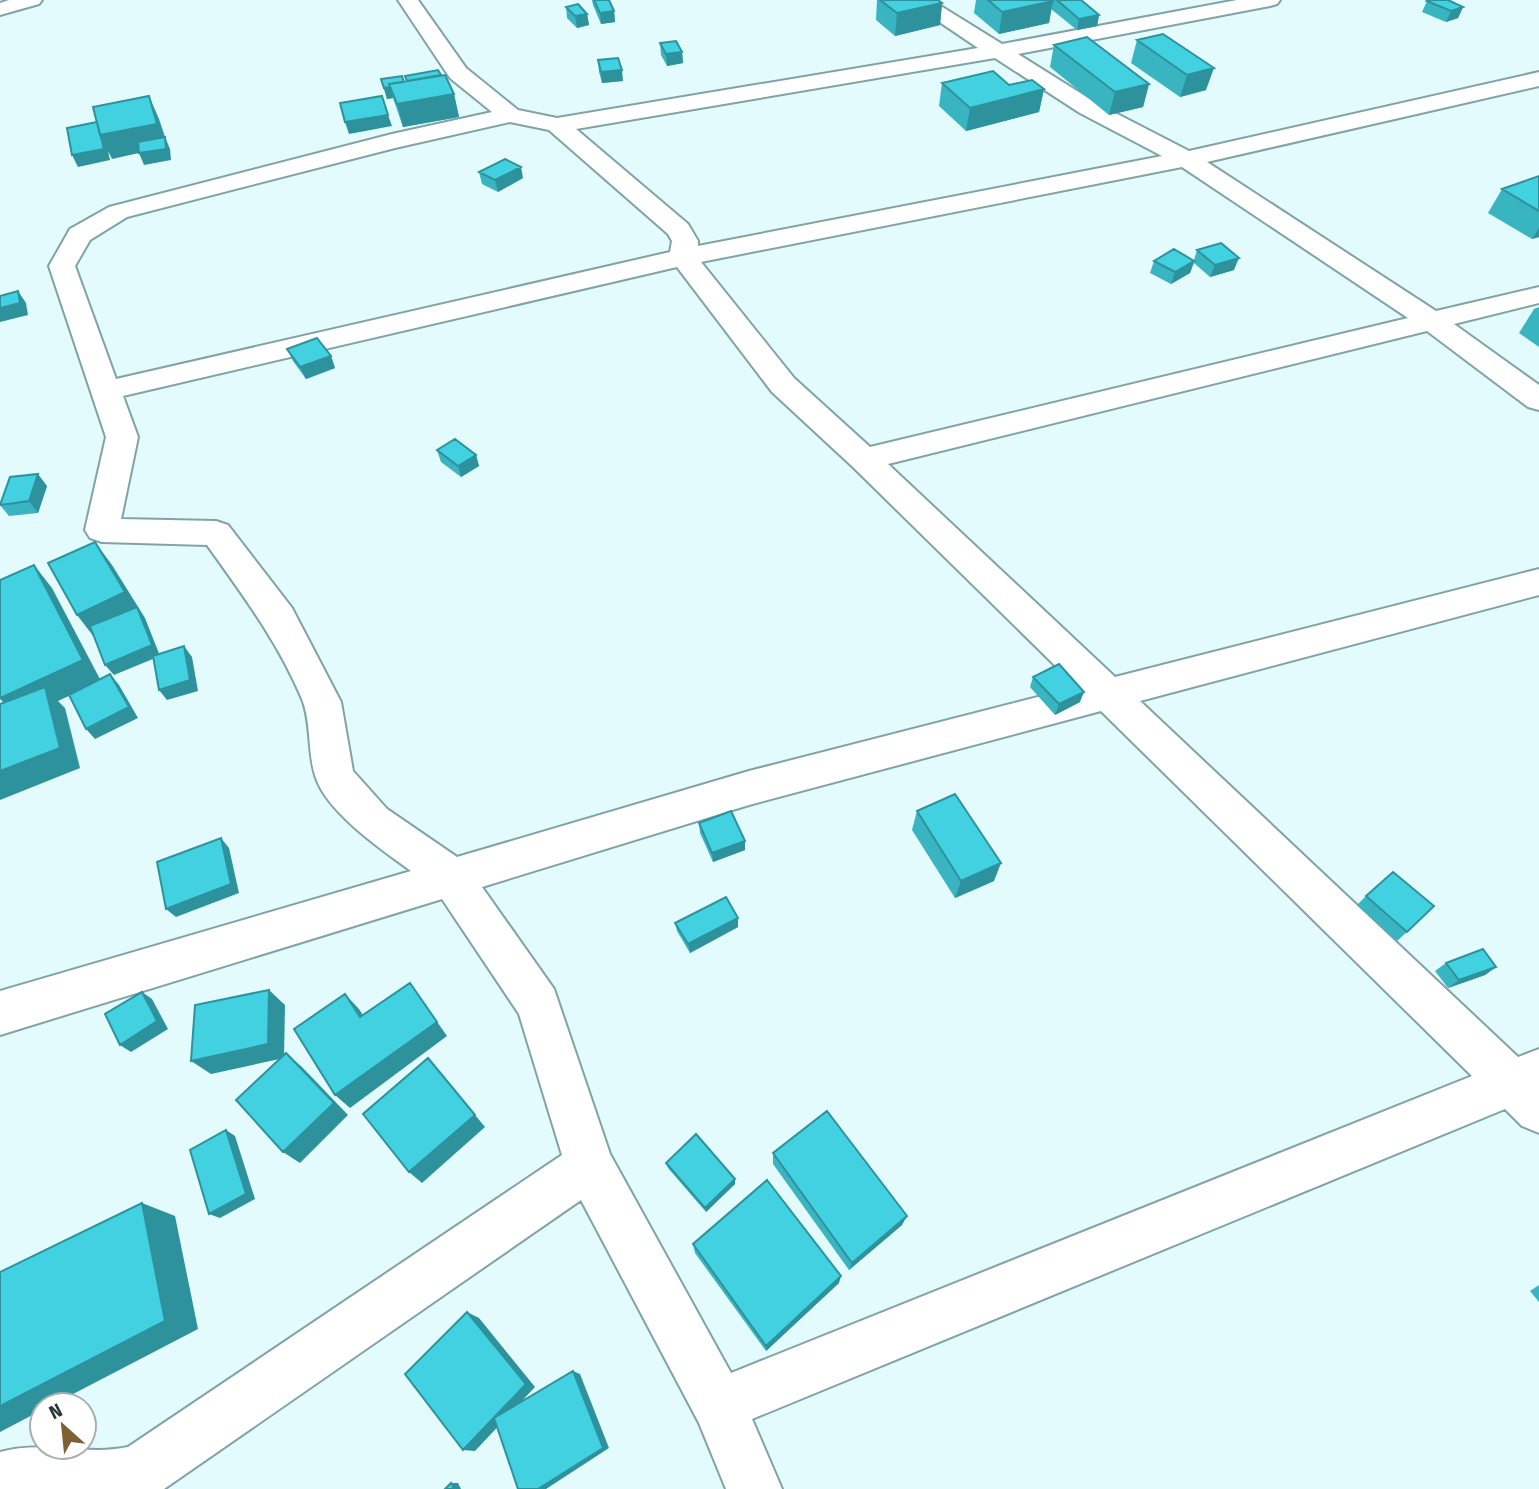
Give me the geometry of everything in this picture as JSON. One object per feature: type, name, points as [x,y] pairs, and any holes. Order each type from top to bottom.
[{"type":"street","points":[[0,9],[32,0]]},
{"type":"street","points":[[408,0],[458,73],[510,115]]},
{"type":"street","points":[[917,0],[1088,108],[1186,159],[1430,320],[1539,400]]},
{"type":"street","points":[[754,1489],[719,1405],[589,1166],[538,1004],[450,875],[373,821],[335,778],[322,702],[279,618],[216,533],[102,530],[122,437],[62,266],[79,235],[118,212],[392,141],[510,115],[557,125],[1000,51],[1270,0]]},
{"type":"street","points":[[104,391],[683,257],[1186,159],[1539,79]]},
{"type":"street","points":[[557,125],[680,230],[685,241],[683,257],[783,385],[864,459],[1107,696],[1530,1088],[719,1405]]},
{"type":"street","points":[[864,459],[1539,295]]},
{"type":"street","points":[[0,1013],[450,875],[749,788],[1539,582]]},
{"type":"street","points":[[0,1480],[21,1474],[110,1479],[140,1472],[589,1166]]},
{"type":"building","points":[[594,0],[609,0],[614,11],[600,13]]},
{"type":"building","points":[[880,0],[938,0],[942,3],[897,13]]},
{"type":"building","points":[[988,0],[1052,0],[1053,1],[1002,12]]},
{"type":"building","points":[[1057,0],[1081,0],[1099,15],[1079,19]]},
{"type":"building","points":[[1448,0],[1463,7],[1451,11],[1427,1]]},
{"type":"building","points":[[578,4],[587,14],[575,16],[566,7]]},
{"type":"building","points":[[1163,34],[1214,68],[1187,75],[1137,40]]},
{"type":"building","points":[[1087,37],[1149,84],[1115,92],[1054,45]]},
{"type":"building","points":[[676,41],[682,52],[666,54],[660,43]]},
{"type":"building","points":[[618,58],[622,70],[601,72],[598,60]]},
{"type":"building","points":[[438,70],[441,75],[407,81],[405,76]]},
{"type":"building","points":[[993,71],[1009,85],[1032,80],[1044,89],[970,108],[942,83]]},
{"type":"building","points":[[445,75],[454,94],[397,104],[389,84]]},
{"type":"building","points":[[402,76],[404,82],[389,84],[390,87],[384,88],[381,79]]},
{"type":"building","points":[[149,96],[157,124],[100,135],[93,107]]},
{"type":"building","points":[[382,96],[388,115],[345,122],[340,103]]},
{"type":"building","points":[[97,122],[104,149],[72,155],[67,128]]},
{"type":"building","points":[[165,137],[166,149],[139,153],[138,142]]},
{"type":"building","points":[[505,159],[521,167],[495,180],[479,172]]},
{"type":"building","points":[[1539,176],[1539,211],[1502,189]]},
{"type":"building","points":[[1221,243],[1239,258],[1215,265],[1197,250]]},
{"type":"building","points":[[1174,249],[1194,261],[1175,272],[1154,261]]},
{"type":"building","points":[[18,291],[20,303],[0,308],[0,296]]},
{"type":"building","points":[[317,338],[331,356],[300,367],[287,349]]},
{"type":"building","points":[[455,439],[476,455],[458,466],[437,450]]},
{"type":"building","points":[[38,474],[29,501],[0,505],[10,477]]},
{"type":"building","points":[[95,542],[125,592],[77,615],[48,563]]},
{"type":"building","points":[[34,565],[83,660],[0,698],[0,580]]},
{"type":"building","points":[[137,607],[152,645],[105,665],[90,626]]},
{"type":"building","points":[[184,646],[190,680],[159,690],[153,656]]},
{"type":"building","points":[[1059,664],[1084,692],[1059,704],[1033,677]]},
{"type":"building","points":[[110,674],[129,707],[86,729],[69,695]]},
{"type":"building","points":[[45,687],[60,748],[0,771],[0,704]]},
{"type":"building","points":[[955,794],[1001,863],[961,881],[917,811]]},
{"type":"building","points":[[731,811],[745,841],[712,853],[699,823]]},
{"type":"building","points":[[221,838],[231,884],[166,909],[157,862]]},
{"type":"building","points":[[1393,872],[1434,906],[1407,932],[1366,896]]},
{"type":"building","points":[[726,897],[738,918],[688,944],[675,923]]},
{"type":"building","points":[[1483,949],[1496,967],[1459,980],[1446,963]]},
{"type":"building","points":[[410,983],[437,1022],[335,1095],[294,1029],[345,994],[360,1017]]},
{"type":"building","points":[[269,990],[268,1044],[191,1061],[195,1005]]},
{"type":"building","points":[[142,992],[157,1021],[120,1045],[105,1014]]},
{"type":"building","points":[[286,1053],[334,1103],[283,1152],[236,1100]]},
{"type":"building","points":[[428,1058],[475,1115],[409,1172],[363,1114]]},
{"type":"building","points":[[827,1111],[907,1216],[852,1263],[773,1153]]},
{"type":"building","points":[[226,1130],[246,1194],[209,1214],[190,1150]]},
{"type":"building","points":[[696,1134],[735,1179],[705,1208],[666,1163]]},
{"type":"building","points":[[767,1180],[841,1276],[766,1346],[693,1244]]},
{"type":"building","points":[[142,1203],[165,1321],[0,1406],[0,1272]]},
{"type":"building","points":[[467,1312],[526,1384],[463,1450],[405,1374]]},
{"type":"building","points":[[573,1371],[603,1448],[538,1489],[518,1489],[494,1418]]}]
